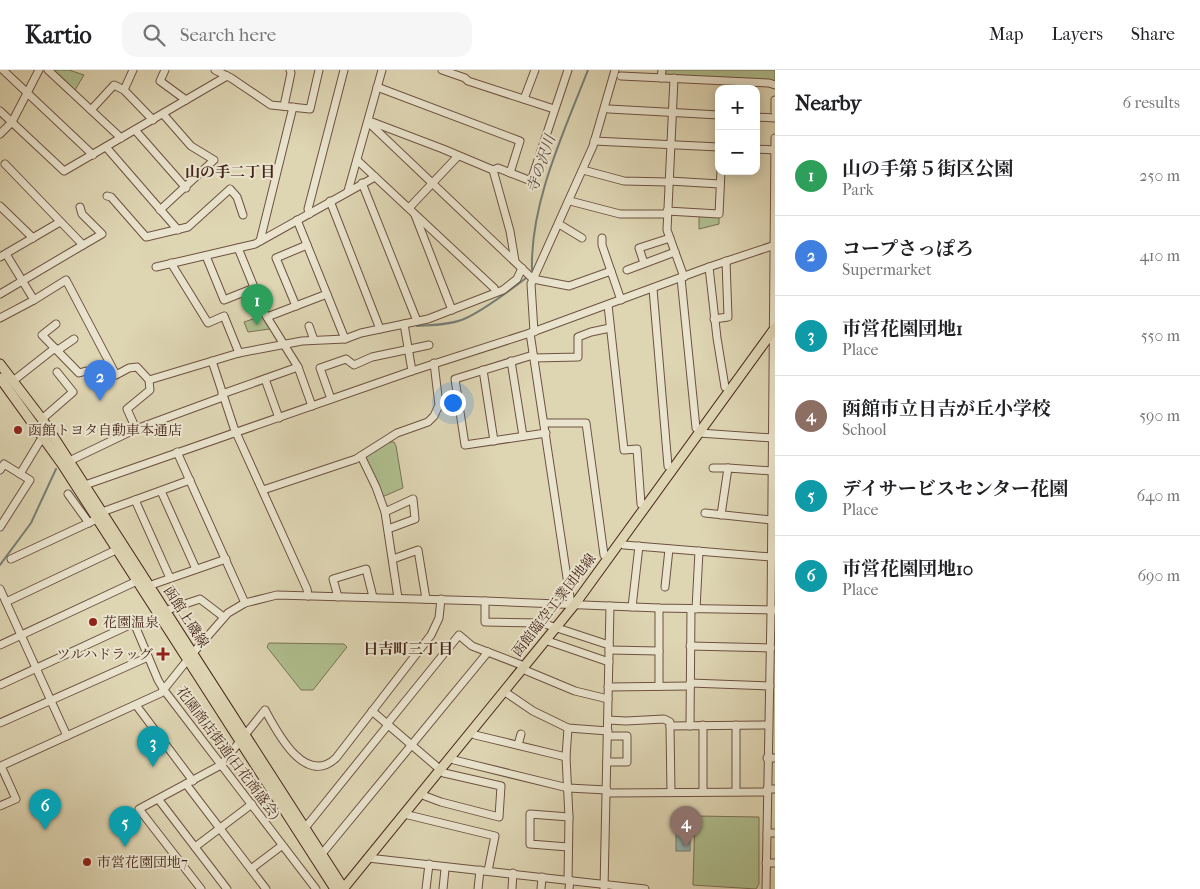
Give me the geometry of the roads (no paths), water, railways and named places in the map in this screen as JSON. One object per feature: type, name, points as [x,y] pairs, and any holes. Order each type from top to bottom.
[{"type":"main road","name":"函館臨空工業団地線","points":[[342,889],[525,668],[697,431],[774,333]]},
{"type":"main road","name":"函館上磯線","points":[[0,364],[42,419],[96,518],[116,550],[191,657]]},
{"type":"main road","name":"函館上磯線","points":[[0,378],[43,436],[85,485],[96,518],[191,657],[342,889]]},
{"type":"main road","name":"函館上磯線","points":[[243,738],[305,828],[342,889]]},
{"type":"street","points":[[3,70],[92,154]]},
{"type":"street","points":[[0,134],[12,122],[39,70]]},
{"type":"street","points":[[48,70],[121,138]]},
{"type":"street","points":[[124,90],[133,70]]},
{"type":"street","points":[[166,70],[160,81],[186,100]]},
{"type":"street","points":[[215,70],[271,105],[310,109],[319,70]]},
{"type":"street","points":[[284,106],[292,72],[290,70]]},
{"type":"street","points":[[309,214],[308,209],[344,70]]},
{"type":"street","points":[[348,191],[382,70]]},
{"type":"street","points":[[442,70],[465,78],[468,81],[554,109]]},
{"type":"street","points":[[524,99],[535,70]]},
{"type":"street","points":[[368,122],[443,149],[493,170],[498,168],[531,181],[568,70]]},
{"type":"street","points":[[573,604],[534,356],[531,284],[570,201],[593,146],[615,70]]},
{"type":"street","points":[[621,76],[641,73],[661,74],[674,78],[769,83],[775,85]]},
{"type":"street","points":[[0,111],[64,171],[227,76]]},
{"type":"street","points":[[674,78],[667,230],[683,277],[697,431],[773,438]]},
{"type":"street","points":[[91,110],[114,85],[124,90],[153,120]]},
{"type":"street","points":[[377,87],[520,141],[510,173]]},
{"type":"street","points":[[775,100],[775,112]]},
{"type":"street","points":[[260,241],[294,107]]},
{"type":"street","points":[[609,109],[715,115]]},
{"type":"street","points":[[160,210],[186,188],[214,160],[191,146],[163,114]]},
{"type":"street","points":[[760,117],[775,118]]},
{"type":"street","points":[[368,122],[533,279],[569,286],[611,271]]},
{"type":"street","points":[[135,130],[186,188]]},
{"type":"street","points":[[766,889],[766,833],[771,758],[768,725],[772,688],[773,610],[771,557],[773,538],[771,520],[773,505],[775,138]]},
{"type":"street","points":[[594,141],[715,147]]},
{"type":"street","points":[[106,147],[178,230]]},
{"type":"street","points":[[760,149],[775,150]]},
{"type":"street","points":[[411,210],[458,156]]},
{"type":"street","points":[[357,160],[494,288],[496,292]]},
{"type":"street","points":[[5,164],[83,245]]},
{"type":"street","points":[[493,170],[510,231],[515,261]]},
{"type":"street","points":[[583,170],[624,181],[720,184]]},
{"type":"street","points":[[570,201],[620,214],[718,214],[721,175]]},
{"type":"street","points":[[156,267],[260,241],[375,177]]},
{"type":"street","points":[[362,183],[417,321]]},
{"type":"street","points":[[107,196],[111,197],[146,237],[188,227],[230,189],[237,197],[244,215]]},
{"type":"street","points":[[330,201],[380,329]]},
{"type":"street","points":[[0,206],[32,238]]},
{"type":"street","points":[[0,294],[102,234],[82,214],[80,207]]},
{"type":"street","points":[[411,210],[452,310]]},
{"type":"street","points":[[297,220],[344,339]]},
{"type":"street","points":[[34,300],[3,254],[60,222]]},
{"type":"street","points":[[559,224],[582,238]]},
{"type":"street","points":[[602,238],[602,245],[622,300]]},
{"type":"street","points":[[644,263],[639,248],[670,238]]},
{"type":"street","points":[[296,306],[276,258],[307,245]]},
{"type":"street","points":[[85,485],[412,371],[532,332],[774,245]]},
{"type":"street","points":[[238,248],[267,317],[298,367],[312,406]]},
{"type":"street","points":[[628,270],[675,252]]},
{"type":"street","points":[[206,256],[224,300],[254,288]]},
{"type":"street","points":[[714,319],[728,317],[726,261]]},
{"type":"street","points":[[171,263],[208,323],[224,316],[239,353]]},
{"type":"street","points":[[149,380],[239,353],[314,340],[344,339],[361,332],[428,319],[503,290],[517,279],[522,268]]},
{"type":"street","points":[[708,268],[714,319],[726,388]]},
{"type":"street","points":[[0,318],[66,280],[116,375],[129,368],[137,367],[149,380],[150,390],[127,409],[136,430]]},
{"type":"street","points":[[653,289],[668,466]]},
{"type":"street","points":[[267,317],[327,294]]},
{"type":"street","points":[[608,305],[624,450],[637,449],[641,504]]},
{"type":"street","points":[[56,324],[42,335],[79,373],[86,371]]},
{"type":"street","points":[[404,324],[412,371]]},
{"type":"street","points":[[309,326],[314,340]]},
{"type":"street","points":[[546,433],[466,445],[455,379],[511,361],[534,356],[578,357],[578,337],[610,328]]},
{"type":"street","points":[[13,381],[74,338]]},
{"type":"street","points":[[332,399],[320,368],[346,359],[354,365],[372,357],[429,346]]},
{"type":"street","points":[[212,361],[237,432],[307,589],[308,596]]},
{"type":"street","points":[[511,361],[523,436]]},
{"type":"street","points":[[263,490],[356,459],[397,433],[424,424],[434,416],[439,401],[434,364]]},
{"type":"street","points":[[65,462],[136,430],[298,367]]},
{"type":"street","points":[[483,370],[494,441]]},
{"type":"street","points":[[42,419],[73,392],[57,372]]},
{"type":"street","points":[[265,379],[279,418]]},
{"type":"street","points":[[544,423],[586,423],[604,555]]},
{"type":"street","points":[[20,474],[43,436]]},
{"type":"street","points":[[177,452],[245,603]]},
{"type":"street","points":[[361,456],[376,487],[385,512],[398,598]]},
{"type":"street","points":[[0,470],[4,464],[30,480],[0,527]]},
{"type":"street","points":[[713,468],[773,468]]},
{"type":"street","points":[[721,515],[728,468]]},
{"type":"street","points":[[11,560],[135,500],[190,480]]},
{"type":"street","points":[[161,491],[196,569]]},
{"type":"street","points":[[68,494],[96,518]]},
{"type":"street","points":[[385,512],[413,499],[415,519],[388,529]]},
{"type":"street","points":[[135,500],[170,578]]},
{"type":"street","points":[[705,513],[771,520]]},
{"type":"street","points":[[624,545],[771,557]]},
{"type":"street","points":[[632,607],[638,546]]},
{"type":"street","points":[[665,587],[669,549]]},
{"type":"street","points":[[6,602],[116,550]]},
{"type":"street","points":[[393,559],[418,550],[426,599]]},
{"type":"street","points":[[690,726],[690,646],[699,552]]},
{"type":"street","points":[[154,584],[226,559]]},
{"type":"street","points":[[338,597],[333,579],[366,569],[373,598]]},
{"type":"street","points":[[0,645],[137,581]]},
{"type":"street","points":[[0,589],[67,736]]},
{"type":"street","points":[[0,806],[16,799],[0,766],[161,693],[228,613],[245,603],[277,595],[773,610]]},
{"type":"street","points":[[170,609],[200,599],[221,615]]},
{"type":"street","points":[[201,889],[139,809],[222,765],[265,710],[278,734],[298,758],[308,765],[319,766],[330,763],[336,758],[434,631],[439,618],[441,600]]},
{"type":"street","points":[[485,601],[485,622],[542,623],[609,647],[659,651]]},
{"type":"street","points":[[604,887],[610,606]]},
{"type":"street","points":[[659,608],[659,686]]},
{"type":"street","name":"花園商店街通(日花商盛会)","points":[[37,668],[134,623],[164,690],[316,889]]},
{"type":"street","points":[[305,828],[459,635],[472,646],[576,692],[608,699]]},
{"type":"street","points":[[545,640],[609,662]]},
{"type":"street","points":[[690,646],[772,650]]},
{"type":"street","points":[[322,855],[488,652]]},
{"type":"street","points":[[0,723],[148,656]]},
{"type":"street","points":[[0,685],[37,668]]},
{"type":"street","points":[[608,688],[690,684],[772,688]]},
{"type":"street","points":[[508,694],[533,711],[568,728],[627,736],[627,762],[607,762]]},
{"type":"street","points":[[136,705],[190,782],[220,829],[251,869],[262,888]]},
{"type":"street","points":[[372,711],[436,766]]},
{"type":"street","points":[[608,720],[664,719],[670,722],[671,792]]},
{"type":"street","points":[[736,725],[736,792]]},
{"type":"street","points":[[670,726],[768,725]]},
{"type":"street","points":[[703,726],[703,792]]},
{"type":"street","points":[[568,728],[566,757],[570,889]]},
{"type":"street","points":[[518,745],[521,734]]},
{"type":"street","points":[[475,735],[566,757]]},
{"type":"street","points":[[454,760],[568,788],[671,792],[770,790]]},
{"type":"street","points":[[426,796],[441,802],[500,817],[501,786],[444,773]]},
{"type":"street","points":[[159,800],[227,889]]},
{"type":"street","points":[[195,847],[252,804]]},
{"type":"street","points":[[404,814],[494,836],[478,889]]},
{"type":"street","points":[[568,847],[530,844],[530,814],[569,817]]},
{"type":"street","points":[[766,833],[775,833]]},
{"type":"street","points":[[251,869],[280,847]]},
{"type":"street","points":[[368,858],[513,873],[569,880],[604,887],[645,889]]},
{"type":"street","points":[[766,862],[775,863]]},
{"type":"street","points":[[426,889],[429,864]]},
{"type":"street","points":[[443,889],[446,869]]},
{"type":"street","points":[[512,889],[513,873]]},
{"type":"street","points":[[541,889],[542,877]]},
{"type":"water","points":[[676,830],[690,830],[690,851],[676,851]]},
{"type":"waterway","name":"寺の沢川","points":[[532,270],[537,219],[550,168],[588,70]]},
{"type":"waterway","name":"寺の沢川","points":[[417,326],[447,324],[464,319],[504,295],[526,278]]},
{"type":"waterway","name":"寺の沢川","points":[[0,565],[31,523],[56,469]]},
{"type":"place","name":"山の手第５街区公園","points":[[257,325]]},
{"type":"place","name":"コープさっぽろ","points":[[100,401]]},
{"type":"place","name":"函館トヨタ自動車本通店","points":[[18,430]]},
{"type":"place","name":"花園温泉","points":[[93,622]]},
{"type":"place","name":"ツルハドラッグ","points":[[163,654]]},
{"type":"place","name":"市営花園団地1","points":[[153,767]]},
{"type":"place","name":"市営花園団地10","points":[[45,830]]},
{"type":"place","name":"デイサービスセンター花園","points":[[125,847]]},
{"type":"place","name":"函館市立日吉が丘小学校","points":[[686,847]]},
{"type":"place","name":"市営花園団地7","points":[[87,862]]},
{"type":"district","name":"山の手二丁目","points":[[230,172]]},
{"type":"district","name":"日吉町三丁目","points":[[408,649]]}]
